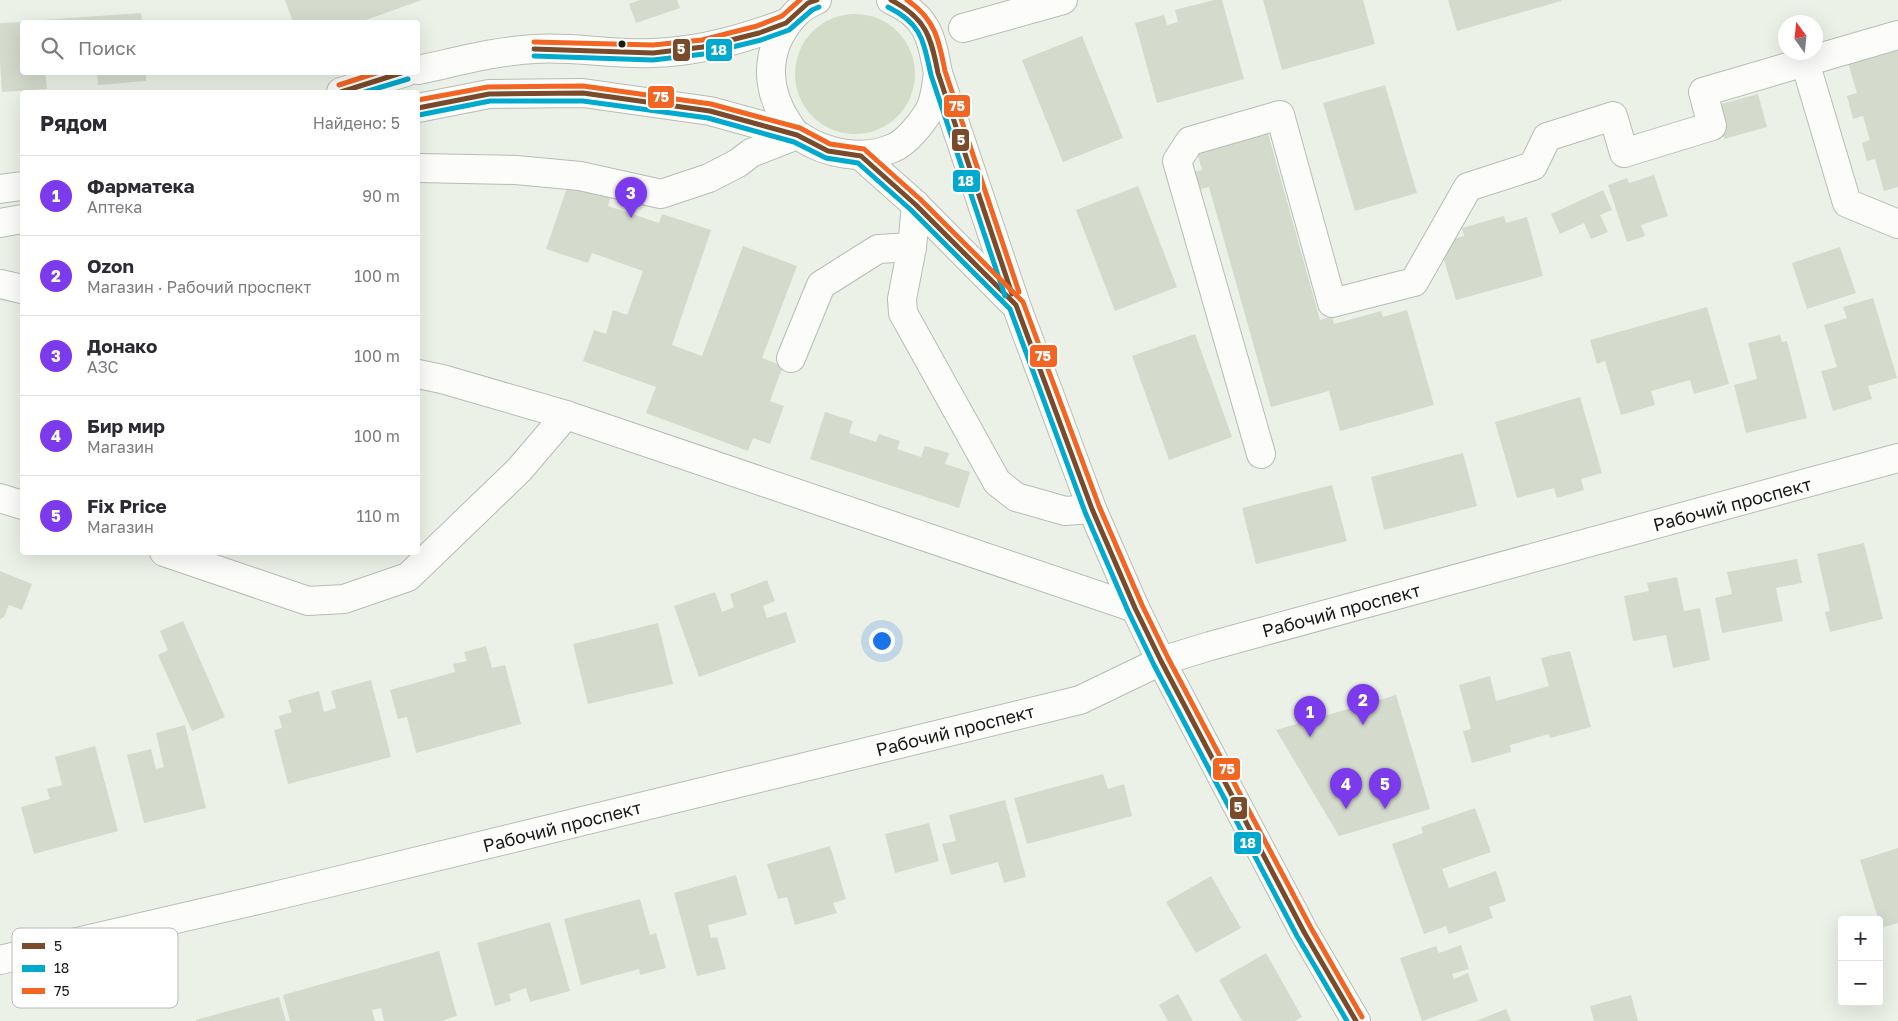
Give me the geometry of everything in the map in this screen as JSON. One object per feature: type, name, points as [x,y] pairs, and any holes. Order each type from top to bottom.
[{"type":"main road","points":[[891,0],[918,16],[931,38]]},
{"type":"main road","points":[[922,0],[938,73],[1016,305],[1092,509],[1135,608],[1161,661],[1304,932],[1356,1021]]},
{"type":"main road","points":[[963,28],[1063,0]]},
{"type":"main road","points":[[420,70],[501,53],[535,49],[644,53],[675,51],[742,38],[786,23],[811,1]]},
{"type":"main road","points":[[786,23],[773,50],[771,82],[779,110],[797,135]]},
{"type":"main road","points":[[1261,454],[1177,161],[1190,141],[1280,115],[1332,303],[1414,282],[1468,187],[1533,166],[1547,137],[1613,116],[1624,153],[1712,126],[1703,92],[1898,35]]},
{"type":"main road","points":[[1805,62],[1847,203],[1898,224]]},
{"type":"main road","points":[[420,108],[489,94],[583,93],[710,111],[797,135],[828,151],[861,156],[894,148],[915,131],[930,109],[938,73]]},
{"type":"main road","points":[[348,90],[396,75]]},
{"type":"main road","points":[[420,168],[516,170],[580,176],[661,194],[709,178],[751,154],[797,135]]},
{"type":"main road","points":[[861,156],[916,206],[1016,305]]},
{"type":"main road","points":[[0,189],[20,186]]},
{"type":"main road","points":[[916,206],[912,247],[902,299],[903,313],[997,482],[1016,497],[1065,511],[1092,509]]},
{"type":"main road","points":[[0,223],[20,220]]},
{"type":"main road","points":[[791,358],[821,286],[878,249],[912,247]]},
{"type":"main road","points":[[0,284],[20,289]]},
{"type":"main road","points":[[420,374],[442,379],[566,416],[1135,608]]},
{"type":"main road","points":[[173,555],[308,601],[344,599],[408,577],[519,470],[566,416]]},
{"type":"main road","name":"Рабочий проспект","points":[[137,928],[1080,700],[1161,661],[1210,646],[1898,458]]},
{"type":"main road","points":[[0,498],[20,504]]},
{"type":"green space","points":[[855,14],[867,15],[878,19],[888,24],[897,32],[905,41],[910,51],[914,62],[914,86],[910,97],[905,107],[897,116],[888,124],[878,129],[867,133],[855,134],[843,133],[832,129],[822,124],[813,116],[805,107],[800,97],[796,86],[795,74],[796,62],[800,51],[805,41],[813,32],[822,24],[832,19],[843,15]]},
{"type":"building","points":[[285,0],[422,0],[366,20],[292,20]]},
{"type":"building","points":[[640,0],[677,0],[680,8],[636,23],[629,4]]},
{"type":"building","points":[[1214,0],[1222,0],[1244,79],[1157,103],[1135,23],[1164,15],[1167,25],[1178,22],[1175,10]]},
{"type":"building","points":[[1263,0],[1363,0],[1375,44],[1282,70]]},
{"type":"building","points":[[1448,0],[1561,0],[1561,1],[1457,31]]},
{"type":"building","points":[[141,13],[142,20],[42,20]]},
{"type":"building","points":[[20,22],[20,75],[45,75],[47,89],[2,92],[0,23]]},
{"type":"building","points":[[1082,36],[1123,138],[1063,162],[1022,60]]},
{"type":"building","points":[[1898,48],[1898,187],[1884,191],[1875,159],[1867,161],[1862,143],[1870,140],[1863,116],[1853,119],[1847,96],[1857,93],[1848,63]]},
{"type":"building","points":[[97,75],[146,75],[146,81],[98,85]]},
{"type":"building","points":[[1385,85],[1417,193],[1355,211],[1323,103]]},
{"type":"building","points":[[1758,94],[1767,127],[1724,139],[1714,106]]},
{"type":"building","points":[[1268,133],[1320,320],[1332,316],[1334,324],[1381,311],[1383,317],[1407,310],[1434,405],[1340,431],[1329,391],[1271,407],[1209,187],[1193,191],[1188,173],[1202,170],[1197,153]]},
{"type":"building","points":[[1654,175],[1668,216],[1641,225],[1645,236],[1627,242],[1608,185],[1627,178],[1629,183]]},
{"type":"building","points":[[569,182],[611,196],[608,206],[659,223],[662,214],[711,230],[672,345],[702,356],[743,246],[797,266],[762,358],[783,366],[770,401],[784,406],[770,444],[753,438],[748,451],[646,413],[656,387],[583,361],[594,330],[606,334],[613,310],[627,315],[643,271],[592,253],[588,263],[546,249]]},
{"type":"building","points":[[1138,186],[1177,287],[1115,311],[1076,210]]},
{"type":"building","points":[[1603,190],[1612,210],[1600,215],[1608,232],[1591,239],[1584,223],[1560,234],[1551,214]]},
{"type":"building","points":[[1504,216],[1506,223],[1527,217],[1543,276],[1456,300],[1439,243],[1464,236],[1462,228]]},
{"type":"building","points":[[1840,247],[1856,293],[1807,309],[1792,263]]},
{"type":"building","points":[[1873,298],[1897,378],[1868,386],[1872,399],[1833,411],[1821,371],[1837,367],[1824,325],[1847,318],[1843,307]]},
{"type":"building","points":[[1707,307],[1729,384],[1694,394],[1690,380],[1651,391],[1655,405],[1621,415],[1605,361],[1597,364],[1590,340]]},
{"type":"building","points":[[1195,334],[1232,437],[1169,460],[1132,356]]},
{"type":"building","points":[[1780,335],[1782,342],[1787,341],[1807,418],[1746,433],[1734,385],[1757,379],[1748,343]]},
{"type":"building","points":[[1580,397],[1602,473],[1581,479],[1584,490],[1557,498],[1554,488],[1517,498],[1495,422]]},
{"type":"building","points":[[825,412],[853,421],[849,433],[876,442],[879,434],[900,441],[897,449],[921,457],[925,446],[949,453],[945,464],[970,472],[959,508],[810,459]]},
{"type":"building","points":[[1463,453],[1477,506],[1384,530],[1371,477]]},
{"type":"building","points":[[1332,485],[1347,541],[1256,564],[1242,508]]},
{"type":"building","points":[[1864,543],[1883,619],[1830,632],[1825,612],[1830,611],[1817,554]]},
{"type":"building","points":[[1797,559],[1802,583],[1776,588],[1783,621],[1722,633],[1715,598],[1732,594],[1727,572]]},
{"type":"building","points":[[0,571],[32,584],[22,610],[9,605],[4,617],[0,619]]},
{"type":"building","points":[[1677,577],[1684,611],[1700,608],[1710,660],[1673,668],[1666,635],[1633,641],[1624,596],[1649,591],[1647,583]]},
{"type":"building","points":[[767,580],[775,601],[763,606],[767,618],[786,612],[796,642],[699,677],[674,606],[715,592],[722,612],[734,607],[730,594]]},
{"type":"building","points":[[183,621],[225,717],[192,731],[158,655],[168,650],[160,631]]},
{"type":"building","points":[[658,623],[673,684],[588,704],[573,644]]},
{"type":"building","points":[[486,646],[492,668],[505,665],[521,724],[416,753],[407,717],[398,719],[390,690],[455,672],[453,664],[467,661],[464,652]]},
{"type":"building","points":[[1570,651],[1591,727],[1550,738],[1549,734],[1510,745],[1511,752],[1472,763],[1463,731],[1471,729],[1459,685],[1490,676],[1496,701],[1549,686],[1541,658]]},
{"type":"building","points":[[371,680],[391,757],[288,784],[274,730],[282,728],[279,716],[292,712],[288,700],[319,691],[324,712],[336,708],[331,691]]},
{"type":"building","points":[[1396,695],[1430,809],[1339,836],[1276,730]]},
{"type":"building","points":[[185,725],[206,808],[144,823],[127,755],[151,749],[156,769],[164,767],[156,733]]},
{"type":"building","points":[[95,746],[118,831],[34,854],[21,807],[50,799],[47,789],[62,785],[55,757]]},
{"type":"building","points":[[1103,774],[1108,789],[1124,784],[1132,816],[1027,844],[1014,798]]},
{"type":"building","points":[[1005,800],[1026,877],[1004,883],[998,862],[951,875],[942,844],[956,841],[949,815]]},
{"type":"building","points":[[1475,808],[1491,852],[1442,869],[1449,888],[1496,871],[1506,901],[1489,907],[1493,918],[1449,934],[1446,926],[1424,934],[1392,844],[1423,833],[1421,827]]},
{"type":"building","points":[[929,823],[939,861],[895,873],[885,834]]},
{"type":"building","points":[[830,846],[846,899],[833,903],[837,913],[795,925],[787,897],[778,899],[767,864]]},
{"type":"building","points":[[1898,848],[1898,923],[1883,927],[1883,916],[1877,916],[1860,860]]},
{"type":"building","points":[[736,875],[747,915],[708,925],[711,938],[717,937],[726,969],[697,976],[674,893]]},
{"type":"building","points":[[1211,876],[1241,928],[1196,953],[1166,902]]},
{"type":"building","points":[[640,899],[650,935],[656,933],[666,968],[640,975],[639,969],[581,985],[564,919]]},
{"type":"building","points":[[550,922],[570,991],[530,1002],[526,988],[509,994],[511,1001],[495,1006],[477,943]]},
{"type":"building","points":[[1461,945],[1469,969],[1452,974],[1454,979],[1468,973],[1478,1001],[1422,1021],[1400,958],[1436,946],[1439,953]]},
{"type":"building","points":[[439,951],[457,1016],[441,1021],[384,1021],[381,1008],[372,1010],[375,1021],[290,1021],[283,995]]},
{"type":"building","points":[[1266,953],[1302,1017],[1295,1021],[1242,1021],[1219,980]]},
{"type":"building","points":[[1178,994],[1193,1021],[1168,1021],[1159,1005]]},
{"type":"building","points":[[1631,995],[1638,1021],[1594,1021],[1590,1006]]},
{"type":"building","points":[[279,997],[286,1021],[196,1021],[196,1020]]},
{"type":"building","points":[[1506,1009],[1511,1021],[1476,1021]]},
{"type":"transit line","name":"75","points":[[534,42],[653,45],[702,40],[757,26],[782,16],[800,0]]},
{"type":"transit line","name":"5","points":[[534,49],[653,53],[703,47],[759,33],[786,23],[808,3],[817,0]]},
{"type":"transit line","name":"5","points":[[891,0],[912,14],[925,30],[929,39],[938,73],[1012,294]]},
{"type":"transit line","name":"75","points":[[907,0],[924,15],[938,40],[945,71],[1019,292]]},
{"type":"transit line","name":"18","points":[[534,56],[653,60],[704,54],[761,40],[789,30],[812,10],[819,7]]},
{"type":"transit line","name":"18","points":[[888,7],[908,20],[919,34],[923,43],[931,75],[1005,296]]},
{"type":"transit line","name":"75","points":[[339,85],[370,75]]},
{"type":"transit line","name":"5","points":[[347,90],[395,75]]},
{"type":"transit line","name":"18","points":[[372,90],[408,79]]},
{"type":"transit line","name":"75","points":[[420,100],[488,87],[583,86],[711,104],[800,128],[830,144],[864,149],[921,200],[1023,302],[1099,506],[1142,605],[1168,658],[1311,928],[1362,1017]]},
{"type":"transit line","name":"5","points":[[420,108],[489,94],[583,93],[710,111],[797,135],[828,151],[861,156],[916,205],[1016,305],[1092,509],[1135,608],[1304,932],[1356,1021]]},
{"type":"transit line","name":"18","points":[[420,115],[490,101],[583,101],[708,118],[794,142],[826,158],[858,163],[911,210],[1010,309],[1085,512],[1128,611],[1154,665],[1297,936],[1347,1021]]},
{"type":"place","name":"Донако","points":[[631,218]]},
{"type":"place","name":"Ozon","points":[[1363,725]]},
{"type":"place","name":"Фарматека","points":[[1310,737]]},
{"type":"place","name":"Бир мир","points":[[1346,809]]},
{"type":"place","name":"Fix Price","points":[[1385,809]]}]
